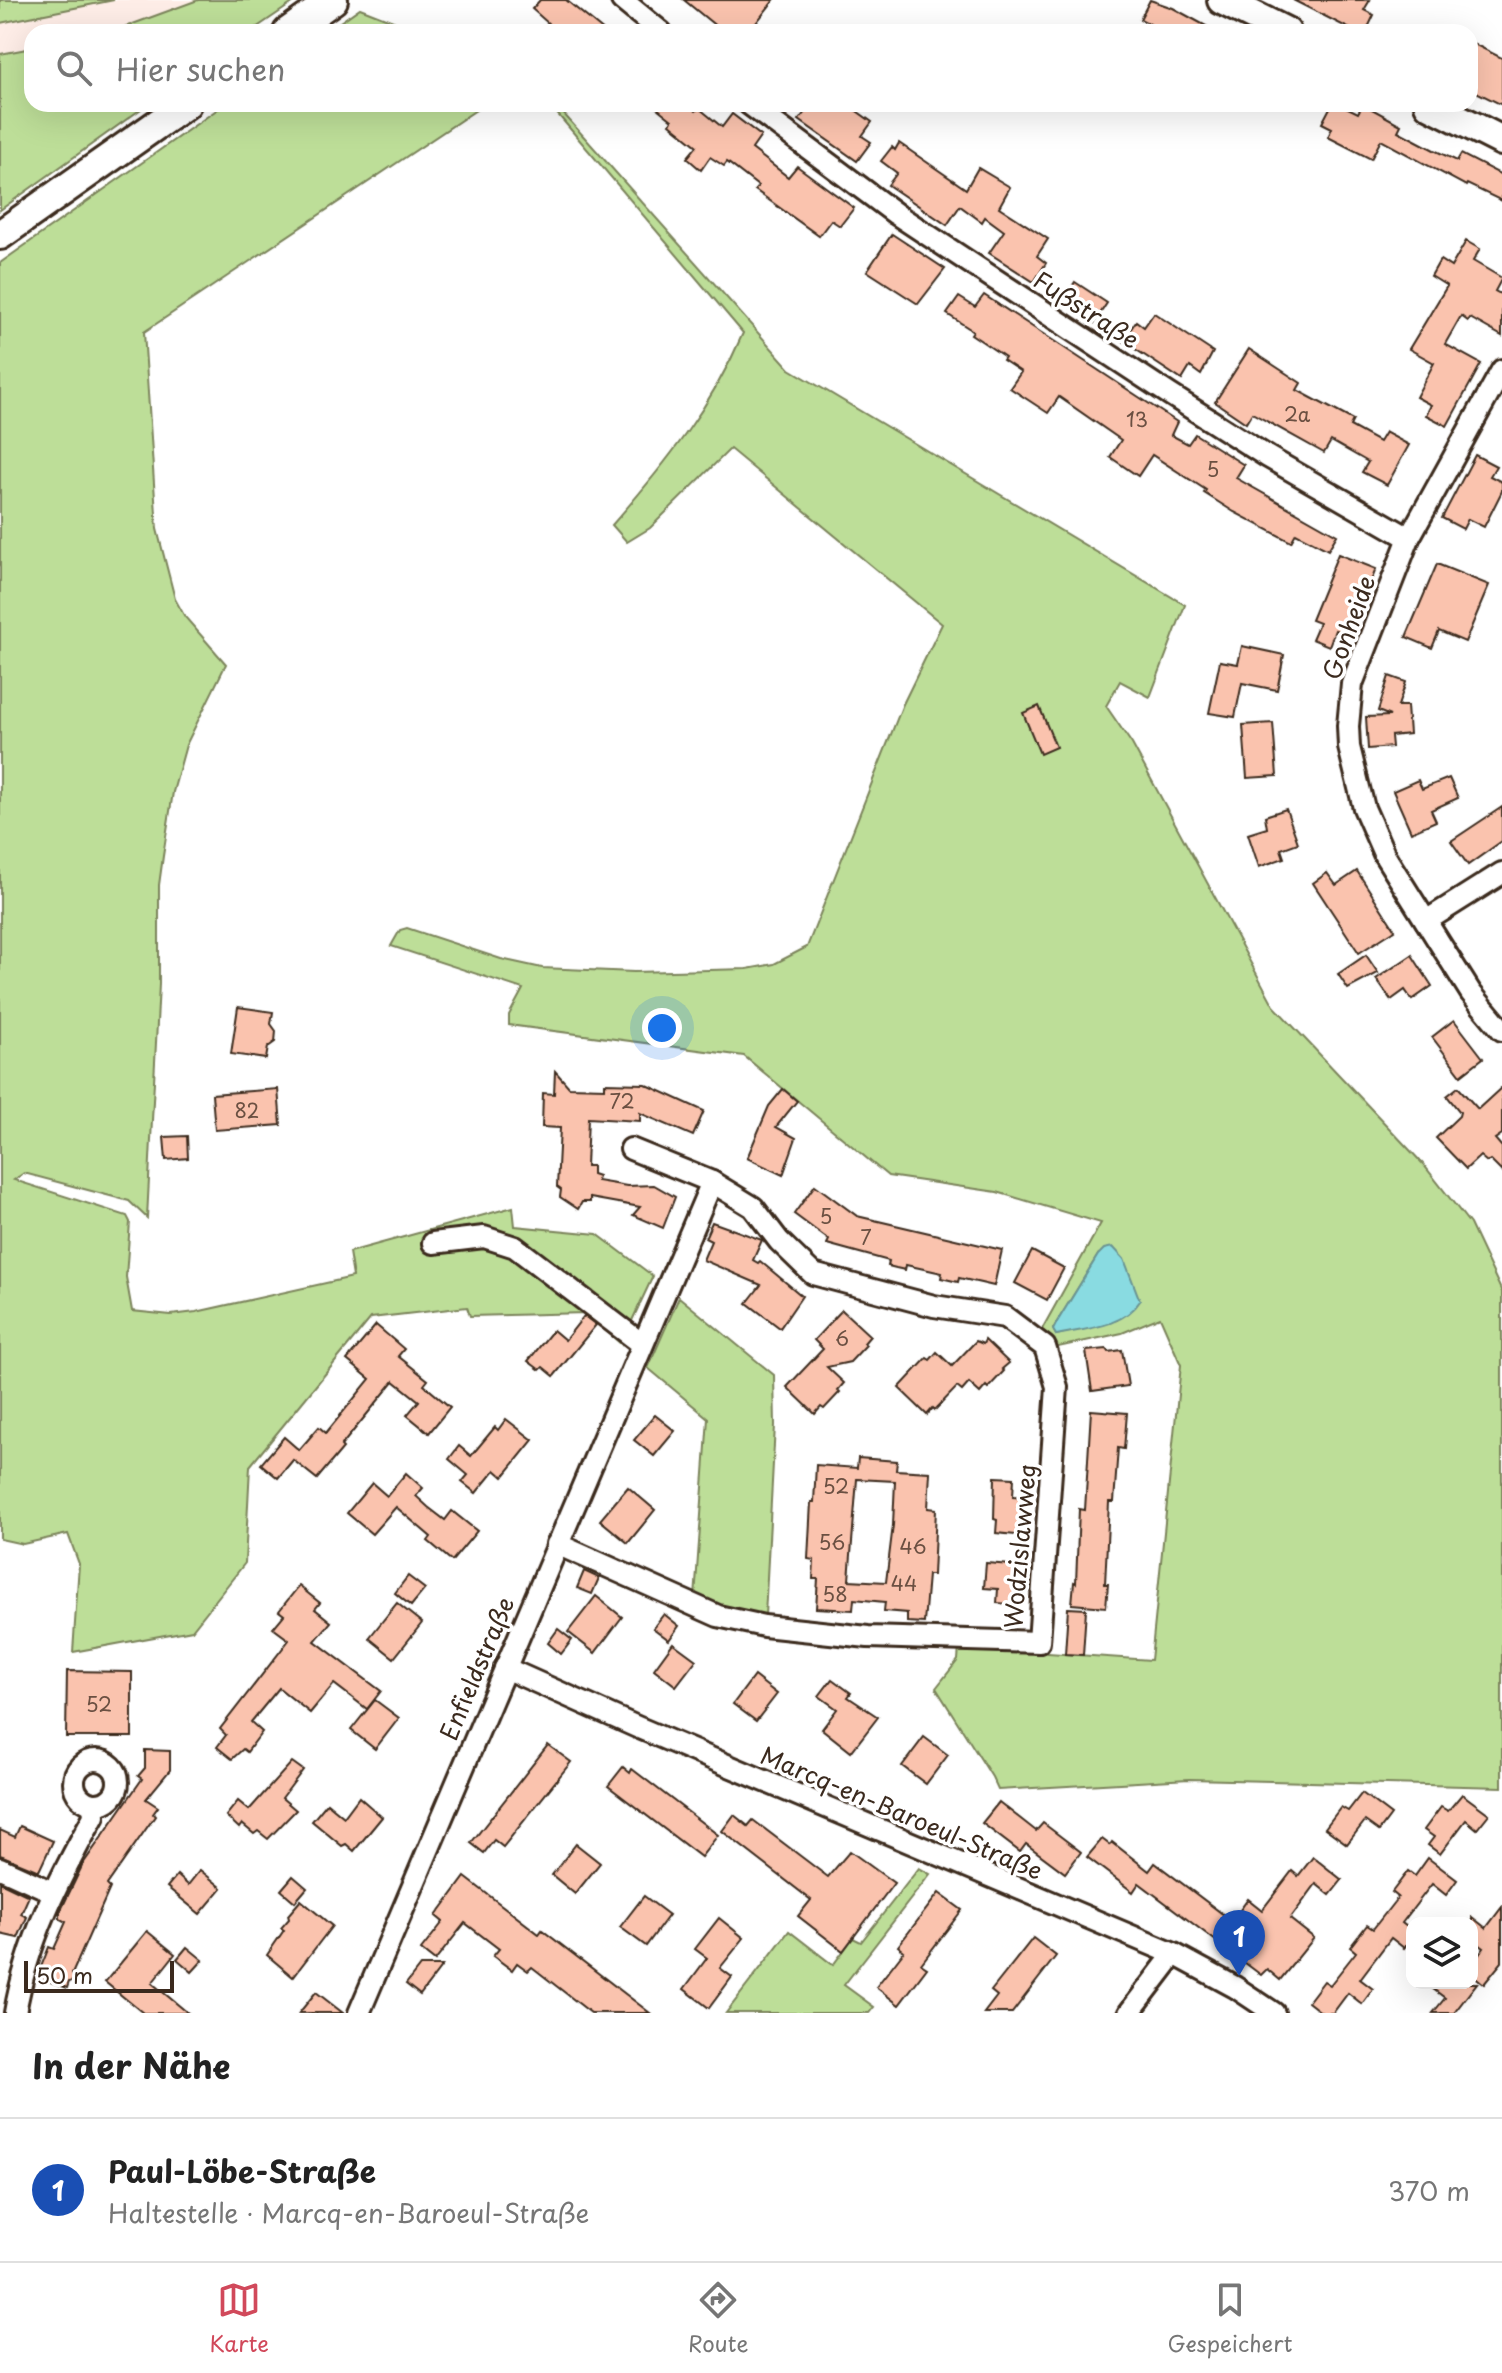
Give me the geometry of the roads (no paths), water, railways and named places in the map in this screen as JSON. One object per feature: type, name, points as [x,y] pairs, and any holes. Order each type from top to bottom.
[{"type":"main road","points":[[299,24],[333,0]]},
{"type":"main road","points":[[1222,0],[1270,24]]},
{"type":"main road","points":[[0,235],[175,112]]},
{"type":"main road","points":[[1445,112],[1502,141]]},
{"type":"street","points":[[622,0],[651,24]]},
{"type":"street","name":"Fußstraße","points":[[760,112],[896,214],[1157,386],[1268,457],[1409,538]]},
{"type":"street","name":"Gonheide","points":[[1502,370],[1409,538],[1352,684],[1348,726],[1349,747],[1364,808],[1385,856],[1471,993],[1502,1030]]},
{"type":"street","points":[[1421,914],[1502,873]]},
{"type":"street","points":[[631,1149],[712,1182]]},
{"type":"street","name":"Enfieldstraße","points":[[359,2013],[712,1182]]},
{"type":"street","name":"Wodzislawweg","points":[[557,1544],[718,1616],[764,1626],[868,1637],[1039,1642],[1057,1387],[1045,1347],[1005,1317],[934,1306],[813,1274],[779,1241],[753,1207],[712,1182]]},
{"type":"street","points":[[433,1243],[484,1237],[515,1247],[642,1344]]},
{"type":"street","name":"Marcq-en-Baroeul-Straße","points":[[505,1668],[1174,1954],[1235,1987],[1274,2013]]},
{"type":"street","points":[[15,2013],[34,1938],[53,1892],[94,1816],[93,1805]]},
{"type":"street","points":[[0,1868],[53,1892]]},
{"type":"street","points":[[1129,2013],[1174,1954]]},
{"type":"water","points":[[1113,1247],[1124,1259],[1140,1301],[1133,1310],[1114,1322],[1056,1335],[1053,1330],[1057,1322],[1098,1255],[1104,1249]]},
{"type":"place","name":"Paul-Löbe-Straße","points":[[1239,1976]]}]
